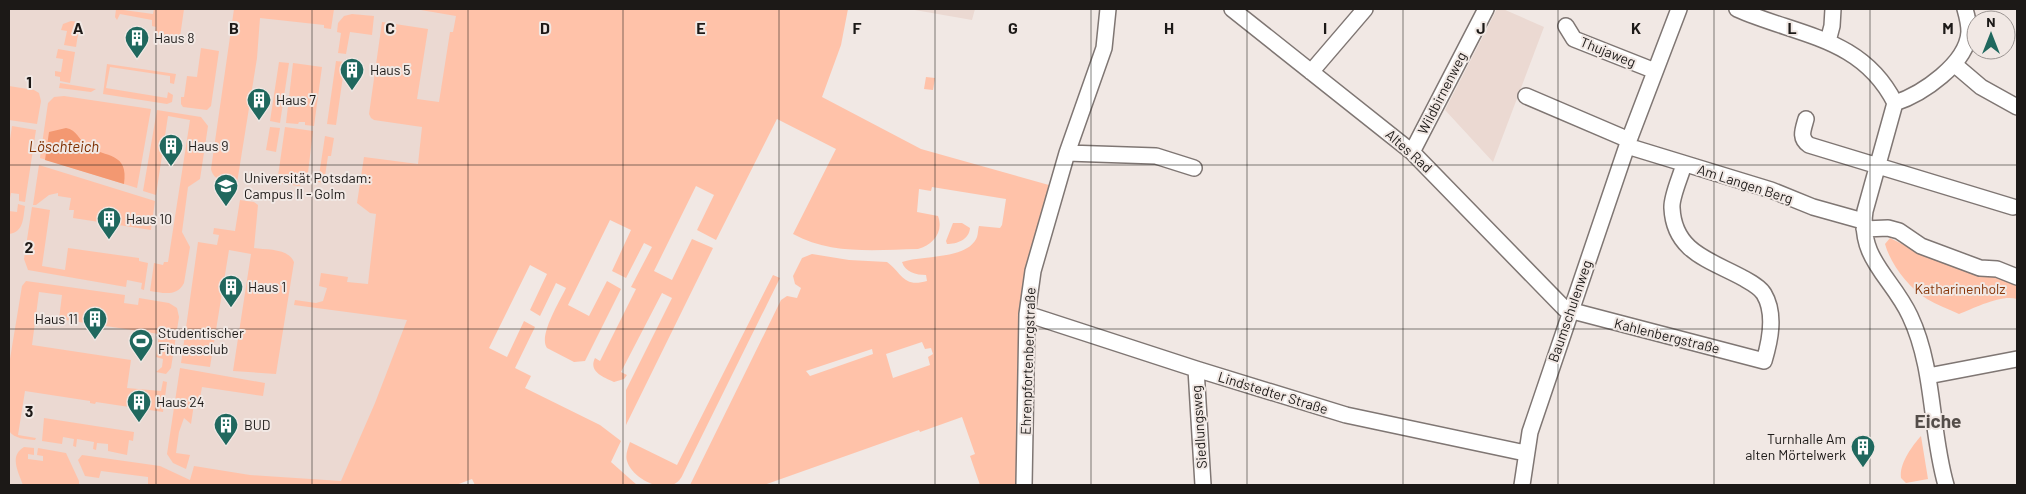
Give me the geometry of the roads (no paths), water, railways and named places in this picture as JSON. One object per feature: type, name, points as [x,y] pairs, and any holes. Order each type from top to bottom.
[{"type":"street","name":"Ehrenpfortenbergstraße","points":[[1024,485],[1027,314],[1033,271],[1068,152],[1104,48],[1108,9]]},
{"type":"street","name":"Altes Rad","points":[[1232,9],[1412,152],[1565,309],[1570,311]]},
{"type":"street","name":"Wildbirnenweg","points":[[1412,152],[1486,9]]},
{"type":"street","name":"Baumschulenweg","points":[[1522,485],[1525,453],[1530,432],[1628,143],[1679,9]]},
{"type":"street","points":[[1737,9],[1758,18],[1828,41],[1850,52],[1870,68],[1887,88],[1895,103],[1878,167],[1868,196],[1863,225],[1868,251],[1873,261],[1897,292],[1910,316],[1920,342],[1928,376],[1946,485]]},
{"type":"street","points":[[1828,41],[1832,26],[1832,9]]},
{"type":"street","points":[[1895,103],[1924,91],[1954,64],[1963,51],[1969,34],[1965,9]]},
{"type":"street","points":[[1311,72],[1359,11]]},
{"type":"street","name":"Thujaweg","points":[[1566,26],[1574,39],[1655,71]]},
{"type":"street","points":[[1954,64],[1981,87],[2017,107]]},
{"type":"street","points":[[1526,96],[1628,143]]},
{"type":"street","points":[[1806,119],[1802,135],[1804,141],[1809,145],[2013,207]]},
{"type":"street","name":"Am Langen Berg","points":[[1628,143],[1684,164],[1771,190],[1863,225],[1899,231],[1921,246],[1980,268],[1996,269],[2017,276]]},
{"type":"street","points":[[1068,152],[1156,156],[1194,168]]},
{"type":"street","name":"Kahlenbergstraße","points":[[1570,311],[1764,361],[1769,342],[1771,320],[1769,305],[1764,293],[1752,283],[1689,249],[1679,238],[1672,206],[1684,164]]},
{"type":"street","name":"Lindstedter Straße","points":[[1027,314],[1346,415],[1525,453]]},
{"type":"street","points":[[1928,376],[2017,360]]},
{"type":"street","name":"Siedlungsweg","points":[[1196,369],[1203,485]]},
{"type":"water","name":"Löschteich","points":[[66,128],[75,133],[87,146],[120,161],[125,174],[124,184],[45,160],[49,132]]},
{"type":"place","name":"Haus 8","points":[[137,59]]},
{"type":"place","name":"Haus 5","points":[[352,91]]},
{"type":"place","name":"Haus 7","points":[[259,121]]},
{"type":"place","name":"Haus 9","points":[[171,167]]},
{"type":"place","name":"Universität Potsdam: Campus II - Golm","points":[[226,207]]},
{"type":"place","name":"Haus 10","points":[[109,240]]},
{"type":"place","name":"Haus 1","points":[[231,308]]},
{"type":"place","name":"Haus 11","points":[[95,340]]},
{"type":"place","name":"Studentischer Fitnessclub","points":[[141,362]]},
{"type":"place","name":"Haus 24","points":[[139,423]]},
{"type":"place","name":"BUD","points":[[226,446]]},
{"type":"place","name":"Turnhalle Am alten Mörtelwerk","points":[[1863,468]]},
{"type":"district","name":"Eiche","points":[[1938,421]]},
{"type":"park label","name":"Katharinenholz","points":[[1960,289]]}]
